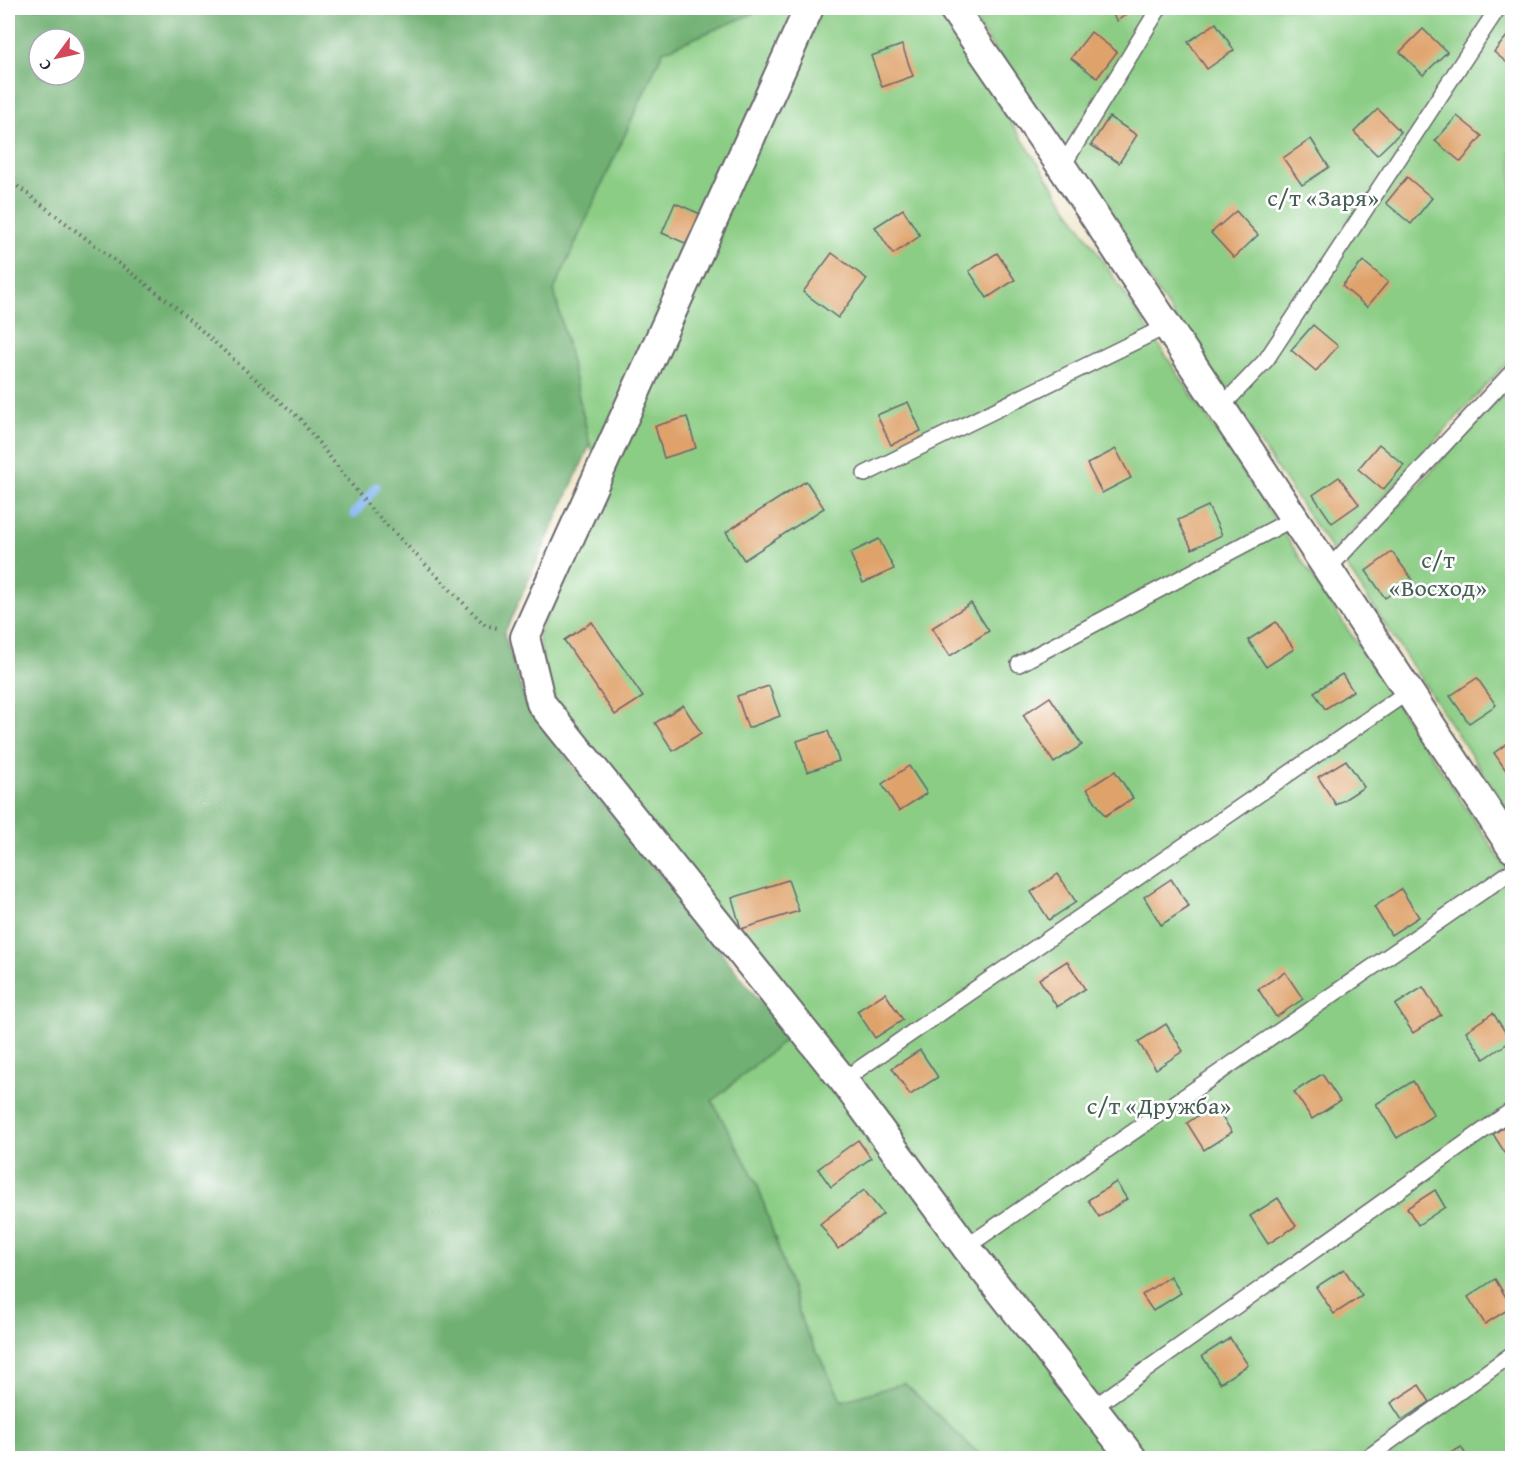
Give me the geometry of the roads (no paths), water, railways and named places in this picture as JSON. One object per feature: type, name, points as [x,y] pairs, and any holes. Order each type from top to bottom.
[{"type":"street","points":[[809,8],[525,636],[541,703],[843,1080],[966,1246],[1091,1409],[1132,1458]]},
{"type":"street","points":[[953,8],[1062,167],[1512,848]]},
{"type":"lane","points":[[1062,167],[1159,8]]},
{"type":"lane","points":[[1221,407],[1266,360],[1498,8]]},
{"type":"lane","points":[[866,474],[1167,326]]},
{"type":"lane","points":[[1328,569],[1512,372]]},
{"type":"lane","points":[[1019,664],[1294,518]]},
{"type":"lane","points":[[843,1080],[1409,691]]},
{"type":"lane","points":[[966,1246],[1512,871]]},
{"type":"lane","points":[[1091,1409],[1512,1110]]},
{"type":"lane","points":[[1367,1458],[1512,1354]]},
{"type":"waterway","points":[[354,514],[376,487]]},
{"type":"park label","name":"с/т «Заря»","points":[[1323,197]]},
{"type":"park label","name":"с/т «Восход»","points":[[1438,573]]},
{"type":"park label","name":"с/т «Дружба»","points":[[1159,1105]]}]
